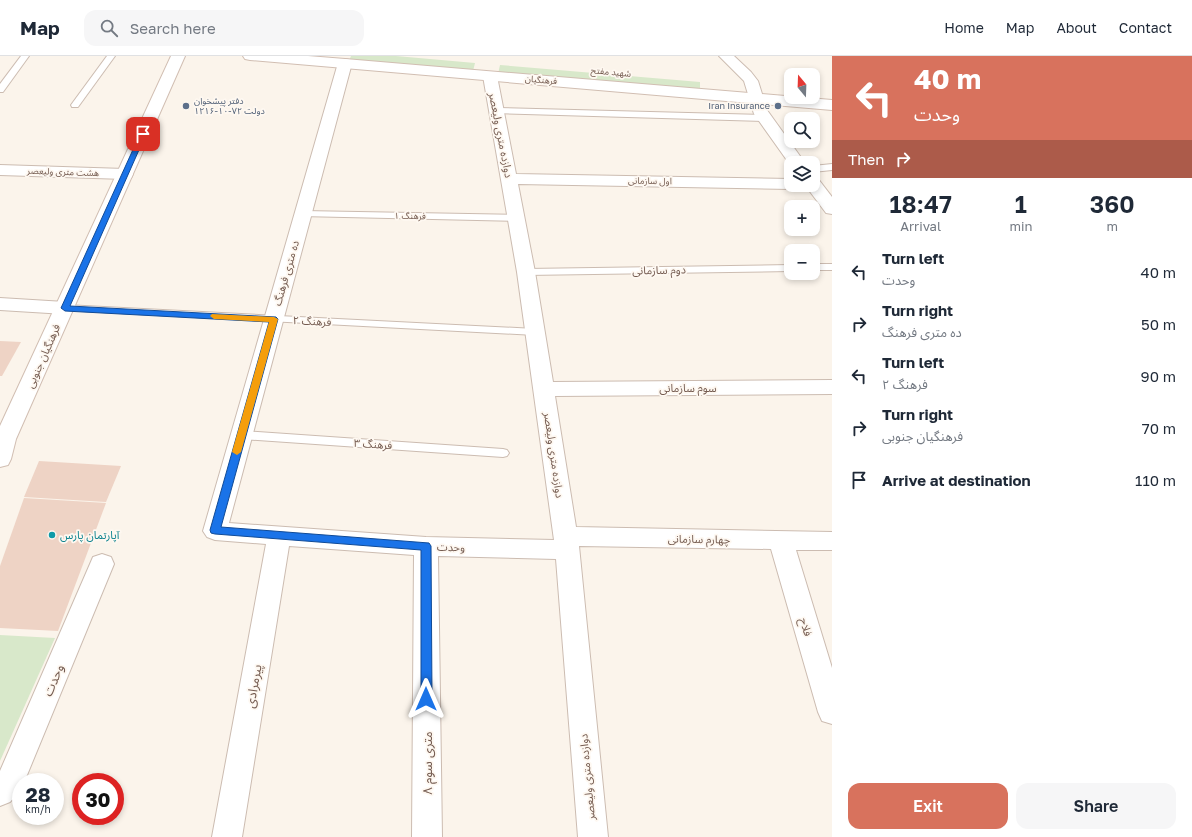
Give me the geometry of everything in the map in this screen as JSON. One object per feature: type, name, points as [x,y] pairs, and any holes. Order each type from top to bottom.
[{"type":"street","name":"فرهنگیان جنوبی","points":[[0,460],[5,439],[178,56]]},
{"type":"street","name":"فرهنگیان","points":[[250,56],[832,105]]},
{"type":"street","points":[[722,56],[747,81],[757,99],[756,102],[761,115],[765,118],[792,156]]},
{"type":"street","points":[[726,56],[751,81],[747,83]]},
{"type":"street","name":"ده متری فرهنگ","points":[[215,530],[345,63]]},
{"type":"street","name":"دوازده متری ولیعصر","points":[[490,76],[526,272],[566,543],[593,837]]},
{"type":"street","points":[[747,83],[775,86]]},
{"type":"street","name":"هشت متری ولیعصر","points":[[2,173],[125,174]]},
{"type":"street","name":"اول سازمانی","points":[[509,178],[784,184]]},
{"type":"street","points":[[819,192],[832,209]]},
{"type":"street","points":[[0,304],[65,308]]},
{"type":"street","name":"سوم سازمانی","points":[[544,389],[832,387]]},
{"type":"street","name":"وحدت","points":[[215,530],[426,546],[566,543]]},
{"type":"street","name":"پیرمرادی","points":[[227,837],[279,535]]},
{"type":"street","name":"چهارم سازمانی","points":[[566,543],[832,541]]},
{"type":"street","name":"فلاح","points":[[780,542],[832,712]]},
{"type":"street","name":"۸ متری سوم","points":[[426,546],[427,837]]},
{"type":"street","name":"وحدت","points":[[0,792],[11,780],[102,564]]},
{"type":"lane","points":[[0,90],[25,56]]},
{"type":"lane","points":[[75,105],[111,56]]},
{"type":"lane","points":[[496,111],[765,118]]},
{"type":"lane","points":[[820,168],[832,167]]},
{"type":"lane","name":"فرهنگ ۱","points":[[303,214],[517,218]]},
{"type":"lane","points":[[820,267],[832,267]]},
{"type":"lane","name":"دوم سازمانی","points":[[526,272],[784,268]]},
{"type":"lane","name":"فرهنگ ۲","points":[[65,308],[535,332]]},
{"type":"lane","name":"فرهنگ ۳","points":[[242,435],[503,453]]},
{"type":"green space","points":[[351,56],[396,56],[475,63],[473,71],[349,61]]},
{"type":"green space","points":[[500,65],[700,82],[700,91],[498,74]]},
{"type":"green space","points":[[0,635],[55,638],[0,761]]},
{"type":"building","points":[[0,341],[21,342],[2,376],[0,376]]},
{"type":"building","points":[[39,461],[121,466],[106,502],[24,497]]},
{"type":"building","name":"آپارتمان پارس","points":[[24,498],[106,503],[58,631],[0,628],[0,566]]},
{"type":"slow traffic","points":[[214,316],[274,319],[237,452]]},
{"type":"place","name":"دفتر پیشخوان دولت ۷۲-۱۰-۱۲۱۶","points":[[186,106]]},
{"type":"place","name":"Iran Insurance","points":[[778,106]]},
{"type":"place","name":"آپارتمان پارس","points":[[52,535]]},
{"type":"route","points":[[143,134],[65,308],[274,319],[215,530],[426,546],[426,699]]}]
